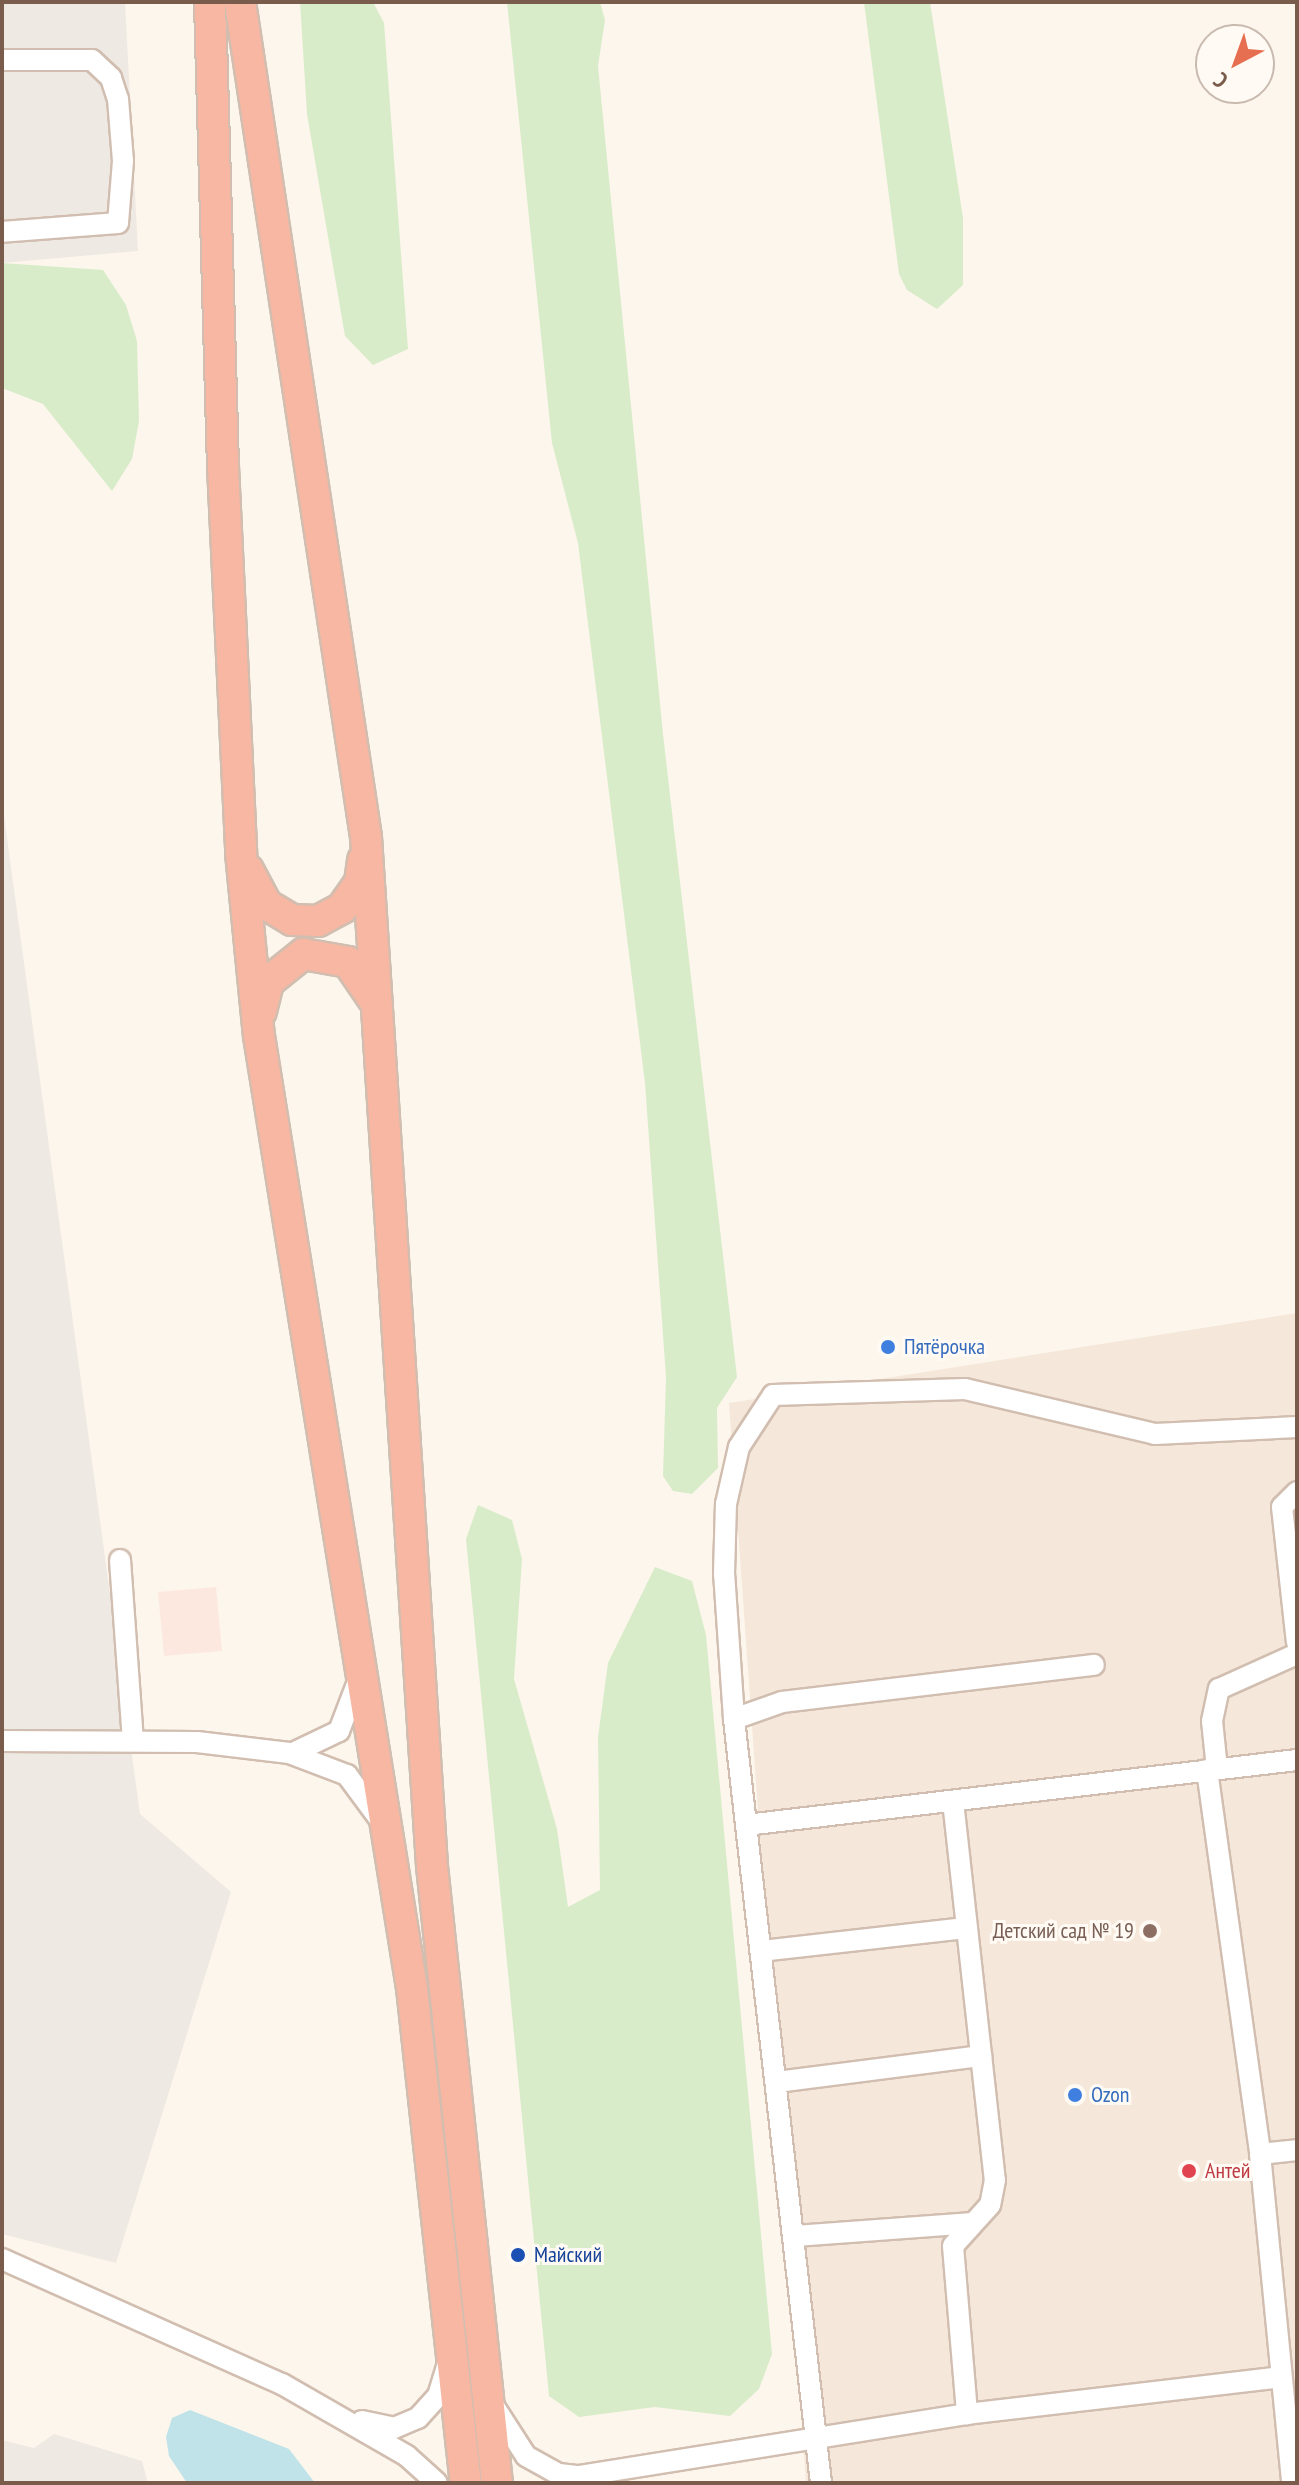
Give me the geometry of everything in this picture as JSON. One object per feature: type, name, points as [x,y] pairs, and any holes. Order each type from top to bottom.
[{"type":"highway","points":[[210,2],[241,853],[259,1036],[359,1669],[390,1842],[466,2483]]},
{"type":"highway","points":[[240,2],[366,837],[381,1016],[432,1866],[497,2483]]},
{"type":"highway","points":[[241,853],[267,905],[292,920],[318,921],[342,908],[360,882],[366,837]]},
{"type":"highway","points":[[259,1036],[268,982],[303,954],[348,962],[367,983],[381,1016]]},
{"type":"street","points":[[2,60],[92,60],[111,78],[118,99],[123,161],[118,223],[2,232]]},
{"type":"street","points":[[821,2483],[734,1719],[726,1504],[739,1447],[773,1395],[965,1389],[1155,1434],[1206,1435],[1297,1427]]},
{"type":"street","points":[[1297,1492],[1282,1507],[1297,1642]]},
{"type":"street","points":[[120,1560],[133,1740]]},
{"type":"street","points":[[1292,2483],[1291,2422],[1281,2377],[1260,2154],[1212,1770],[1212,1721],[1219,1689],[1297,1654]]},
{"type":"street","points":[[734,1719],[782,1702],[1094,1665]]},
{"type":"street","points":[[289,1753],[311,1750],[339,1731],[359,1669]]},
{"type":"street","points":[[2,1741],[133,1740],[289,1753],[331,1766],[362,1787],[390,1842]]},
{"type":"street","points":[[746,1825],[1297,1760]]},
{"type":"street","points":[[953,1801],[995,2193],[970,2223],[952,2254],[967,2414]]},
{"type":"street","points":[[761,1951],[967,1928]]},
{"type":"street","points":[[777,2082],[981,2056]]},
{"type":"street","points":[[1260,2154],[1297,2150]]},
{"type":"street","points":[[795,2236],[970,2223]]},
{"type":"street","points":[[2,2259],[93,2294],[339,2414],[381,2427],[418,2418],[438,2396],[451,2349]]},
{"type":"street","points":[[486,2384],[502,2424],[526,2456],[572,2479],[816,2442],[967,2414],[1281,2377]]},
{"type":"street","points":[[339,2414],[437,2483]]},
{"type":"shaded area","points":[[2,2],[125,2],[138,251],[2,263]]},
{"type":"shaded area","points":[[2,801],[140,1814],[231,1892],[116,2263],[2,2234]]},
{"type":"shaded area","points":[[1297,1313],[1297,2483],[806,2483],[729,1403]]},
{"type":"shaded area","points":[[216,1587],[222,1651],[164,1656],[158,1592]]},
{"type":"shaded area","points":[[54,2434],[142,2461],[148,2483],[2,2483],[2,2440],[34,2448]]},
{"type":"green space","points":[[300,2],[373,2],[384,23],[408,349],[373,365],[345,336],[307,114]]},
{"type":"green space","points":[[507,2],[600,2],[605,20],[598,66],[663,734],[737,1377],[717,1408],[718,1468],[692,1494],[673,1491],[663,1476],[666,1377],[645,1083],[578,543],[552,443]]},
{"type":"green space","points":[[864,2],[930,2],[963,218],[963,285],[937,309],[907,290],[899,274]]},
{"type":"green space","points":[[2,263],[103,270],[126,305],[137,341],[139,421],[132,459],[112,491],[43,404],[2,388]]},
{"type":"green space","points":[[478,1505],[512,1520],[522,1559],[514,1679],[557,1829],[568,1907],[600,1890],[598,1737],[608,1663],[655,1567],[692,1581],[706,1635],[772,2354],[759,2389],[730,2416],[655,2407],[579,2417],[549,2396],[466,1539]]},
{"type":"water","points":[[190,2410],[289,2449],[315,2483],[187,2483],[169,2456],[166,2437],[172,2418]]},
{"type":"place","name":"Пятёрочка","points":[[888,1347]]},
{"type":"place","name":"Детский сад № 19","points":[[1150,1931]]},
{"type":"place","name":"Ozon","points":[[1075,2095]]},
{"type":"place","name":"Антей","points":[[1189,2171]]},
{"type":"place","name":"Майский","points":[[518,2255]]}]
